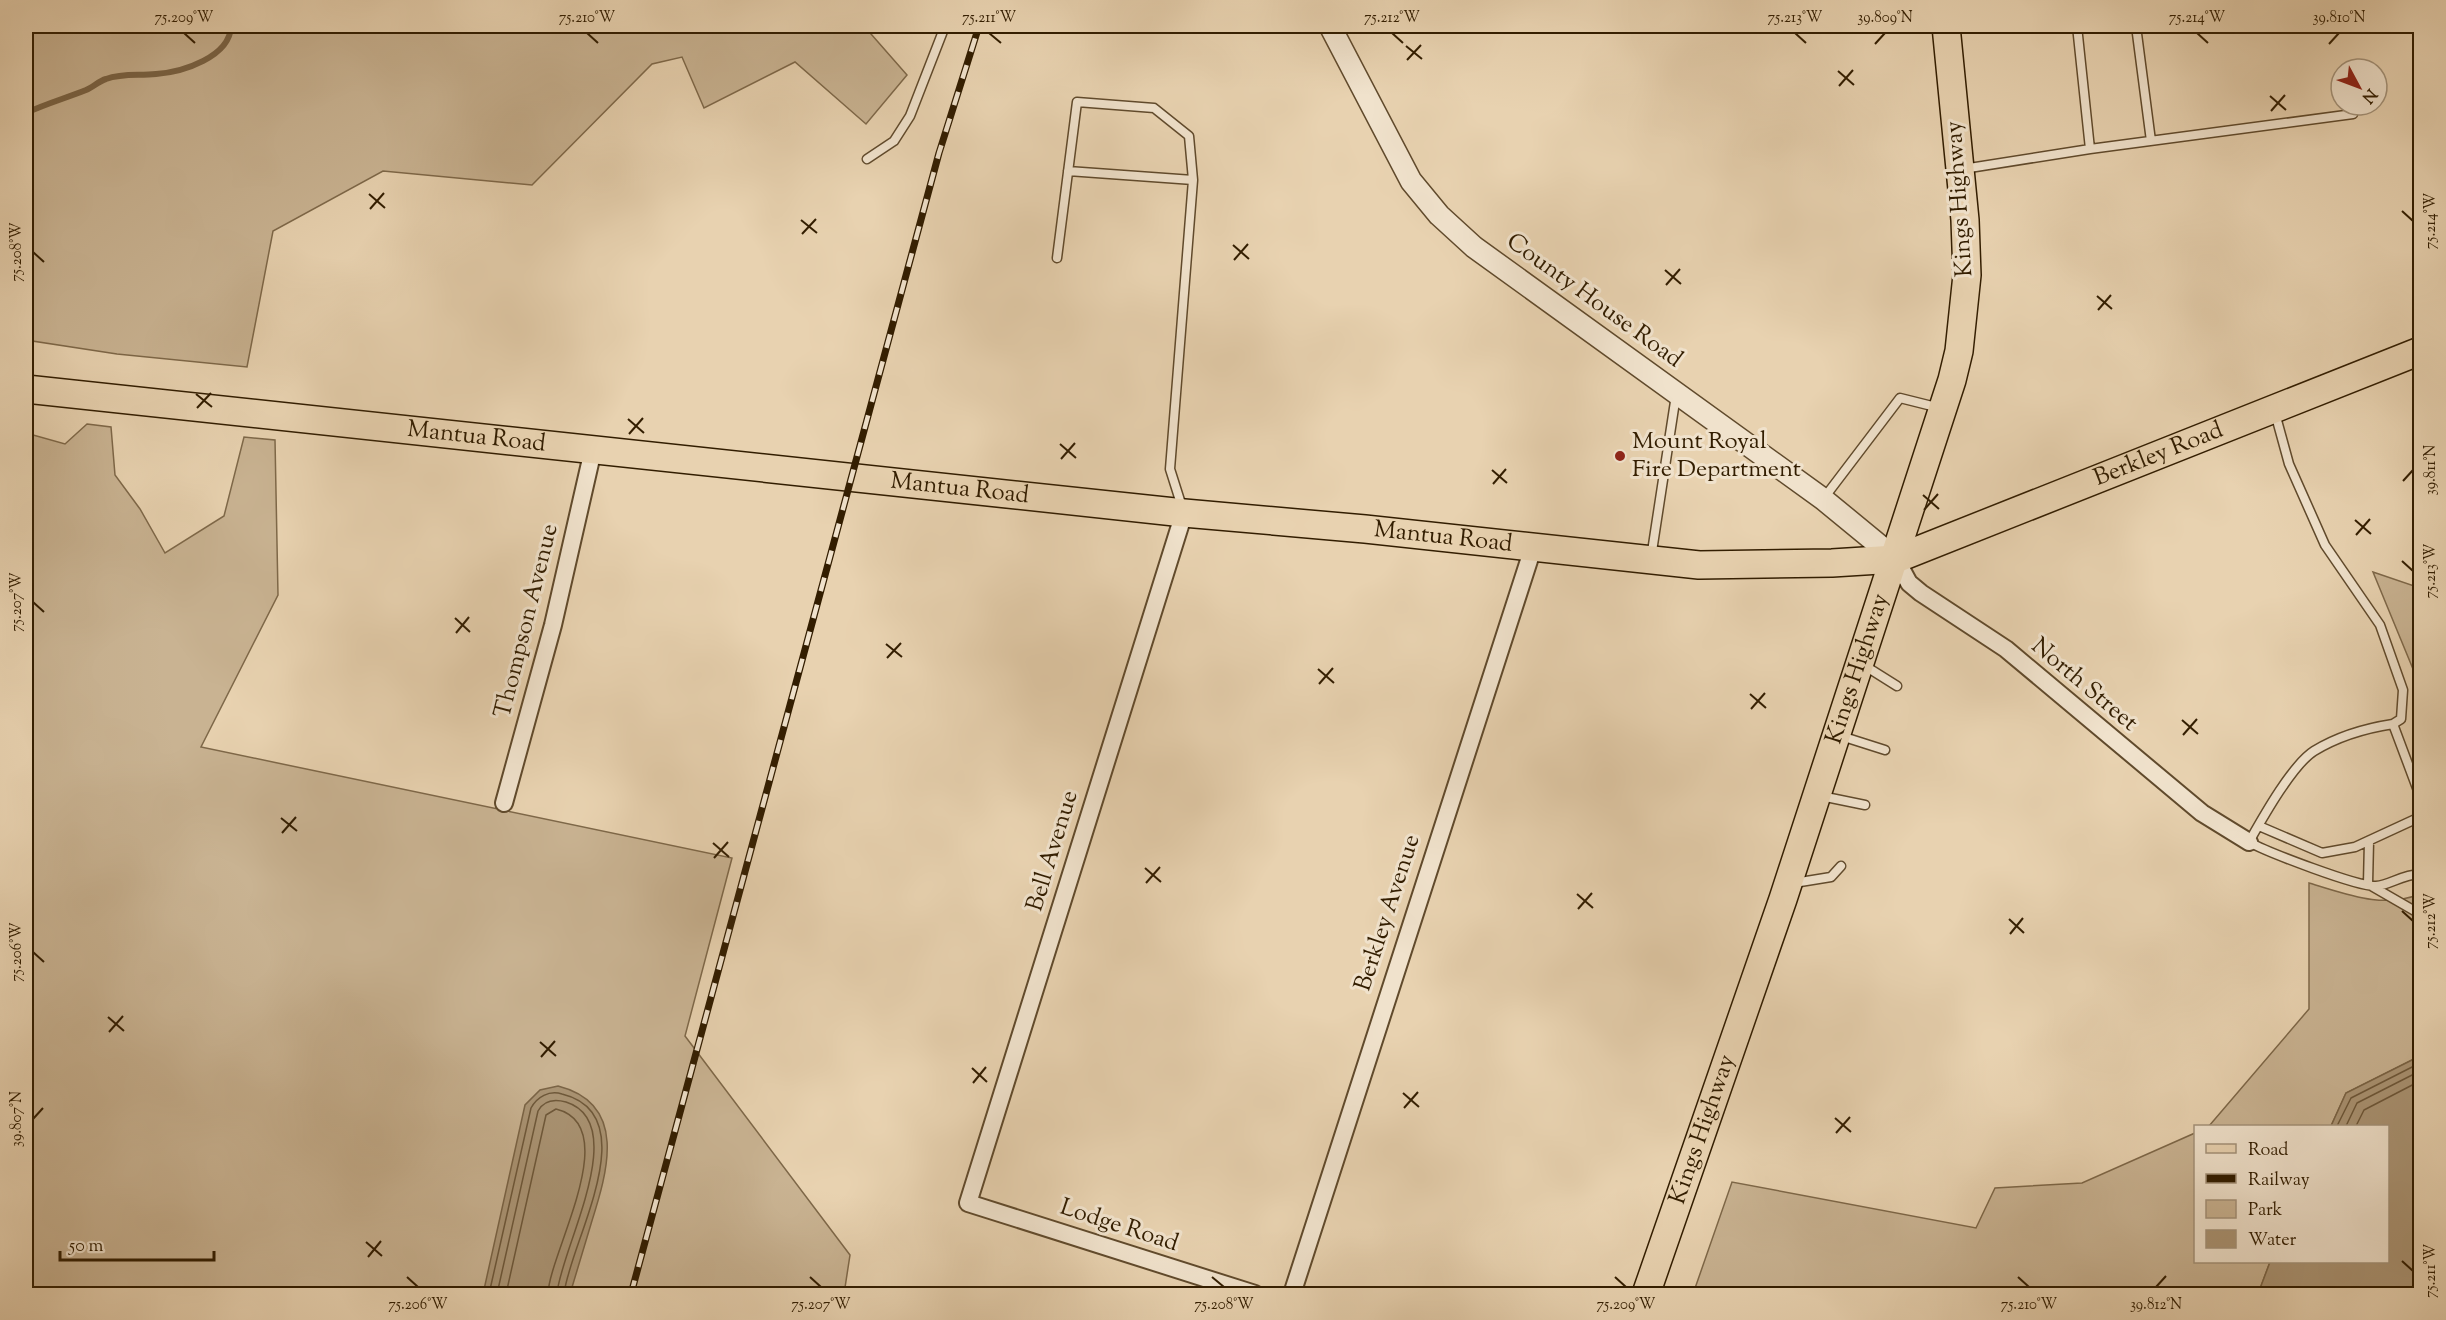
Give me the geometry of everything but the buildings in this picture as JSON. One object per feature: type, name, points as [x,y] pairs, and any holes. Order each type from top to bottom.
[{"type":"main road","name":"Kings Highway","points":[[1646,1294],[1862,663],[1944,409],[1959,351],[1967,275],[1960,169],[1946,26]]},
{"type":"main road","name":"Berkley Road","points":[[1896,558],[2421,351]]},
{"type":"main road","name":"Mantua Road","points":[[26,389],[1184,513],[1365,529],[1651,560],[1720,565],[1896,558]]},
{"type":"street","name":"County House Road","points":[[1330,26],[1411,181],[1439,215],[1474,247],[1823,498],[1896,558]]},
{"type":"street","name":"Thompson Avenue","points":[[504,803],[552,625],[593,450]]},
{"type":"street","name":"Bell Avenue","points":[[968,1203],[1184,513]]},
{"type":"street","name":"Berkley Avenue","points":[[1292,1294],[1533,548]]},
{"type":"street","name":"North Street","points":[[1896,558],[1909,582],[1921,593],[2006,649],[2202,813],[2249,842]]},
{"type":"street","name":"Lodge Road","points":[[968,1203],[1255,1294]]},
{"type":"lane","points":[[867,159],[894,141],[910,116],[945,26]]},
{"type":"lane","points":[[2077,26],[2091,148]]},
{"type":"lane","points":[[2136,26],[2151,141]]},
{"type":"lane","points":[[1057,258],[1077,102],[1154,108],[1189,136],[1193,180],[1170,469],[1184,513]]},
{"type":"lane","points":[[1960,169],[2091,148],[2331,117]]},
{"type":"lane","points":[[1068,171],[1193,180]]},
{"type":"lane","points":[[1651,560],[1676,392]]},
{"type":"lane","points":[[1823,498],[1900,398],[1944,409]]},
{"type":"lane","points":[[2274,409],[2289,464],[2325,545],[2380,625],[2403,690],[2401,719],[2393,724],[2369,727],[2312,752],[2276,795],[2249,842],[2267,852],[2348,880],[2376,886],[2404,874],[2421,874]]},
{"type":"lane","points":[[1862,663],[1897,686]]},
{"type":"lane","points":[[2393,724],[2421,796]]},
{"type":"lane","points":[[1838,735],[1885,750]]},
{"type":"lane","points":[[1817,795],[1865,805]]},
{"type":"lane","points":[[2259,826],[2322,853],[2355,847],[2421,817]]},
{"type":"lane","points":[[2368,884],[2369,841]]},
{"type":"lane","points":[[1788,884],[1831,877],[1841,866]]},
{"type":"lane","points":[[2368,884],[2421,914]]},
{"type":"green space","points":[[26,26],[864,26],[907,75],[866,124],[795,62],[704,108],[682,57],[652,64],[532,185],[383,171],[273,231],[247,367],[117,354],[26,340]]},
{"type":"green space","points":[[87,424],[111,427],[115,475],[140,509],[165,553],[224,516],[244,437],[275,440],[278,595],[201,747],[732,858],[685,1036],[850,1255],[844,1294],[26,1294],[26,433],[65,444]]},
{"type":"green space","points":[[2373,572],[2414,586],[2420,583],[2420,686]]},
{"type":"green space","points":[[2309,883],[2378,900],[2406,898],[2420,894],[2420,1056],[2346,1093],[2331,1125],[2210,1125],[2309,1009]]},
{"type":"green space","points":[[2194,1133],[2194,1263],[2270,1263],[2258,1294],[1693,1294],[1732,1182],[1976,1228],[1995,1188],[2082,1183]]},
{"type":"water","points":[[2420,1056],[2420,1294],[2258,1294],[2270,1263],[2389,1263],[2389,1125],[2331,1125],[2346,1093]]},
{"type":"water","points":[[558,1086],[580,1095],[595,1108],[604,1124],[607,1143],[603,1183],[570,1294],[483,1294],[525,1105],[540,1090]]},
{"type":"waterway","points":[[26,113],[86,90],[112,77],[167,73],[203,61],[223,46],[229,37],[231,26]]},
{"type":"railway","points":[[631,1294],[939,153],[979,26]]},
{"type":"place","name":"Mount Royal Fire Department","points":[[1620,456]]}]
